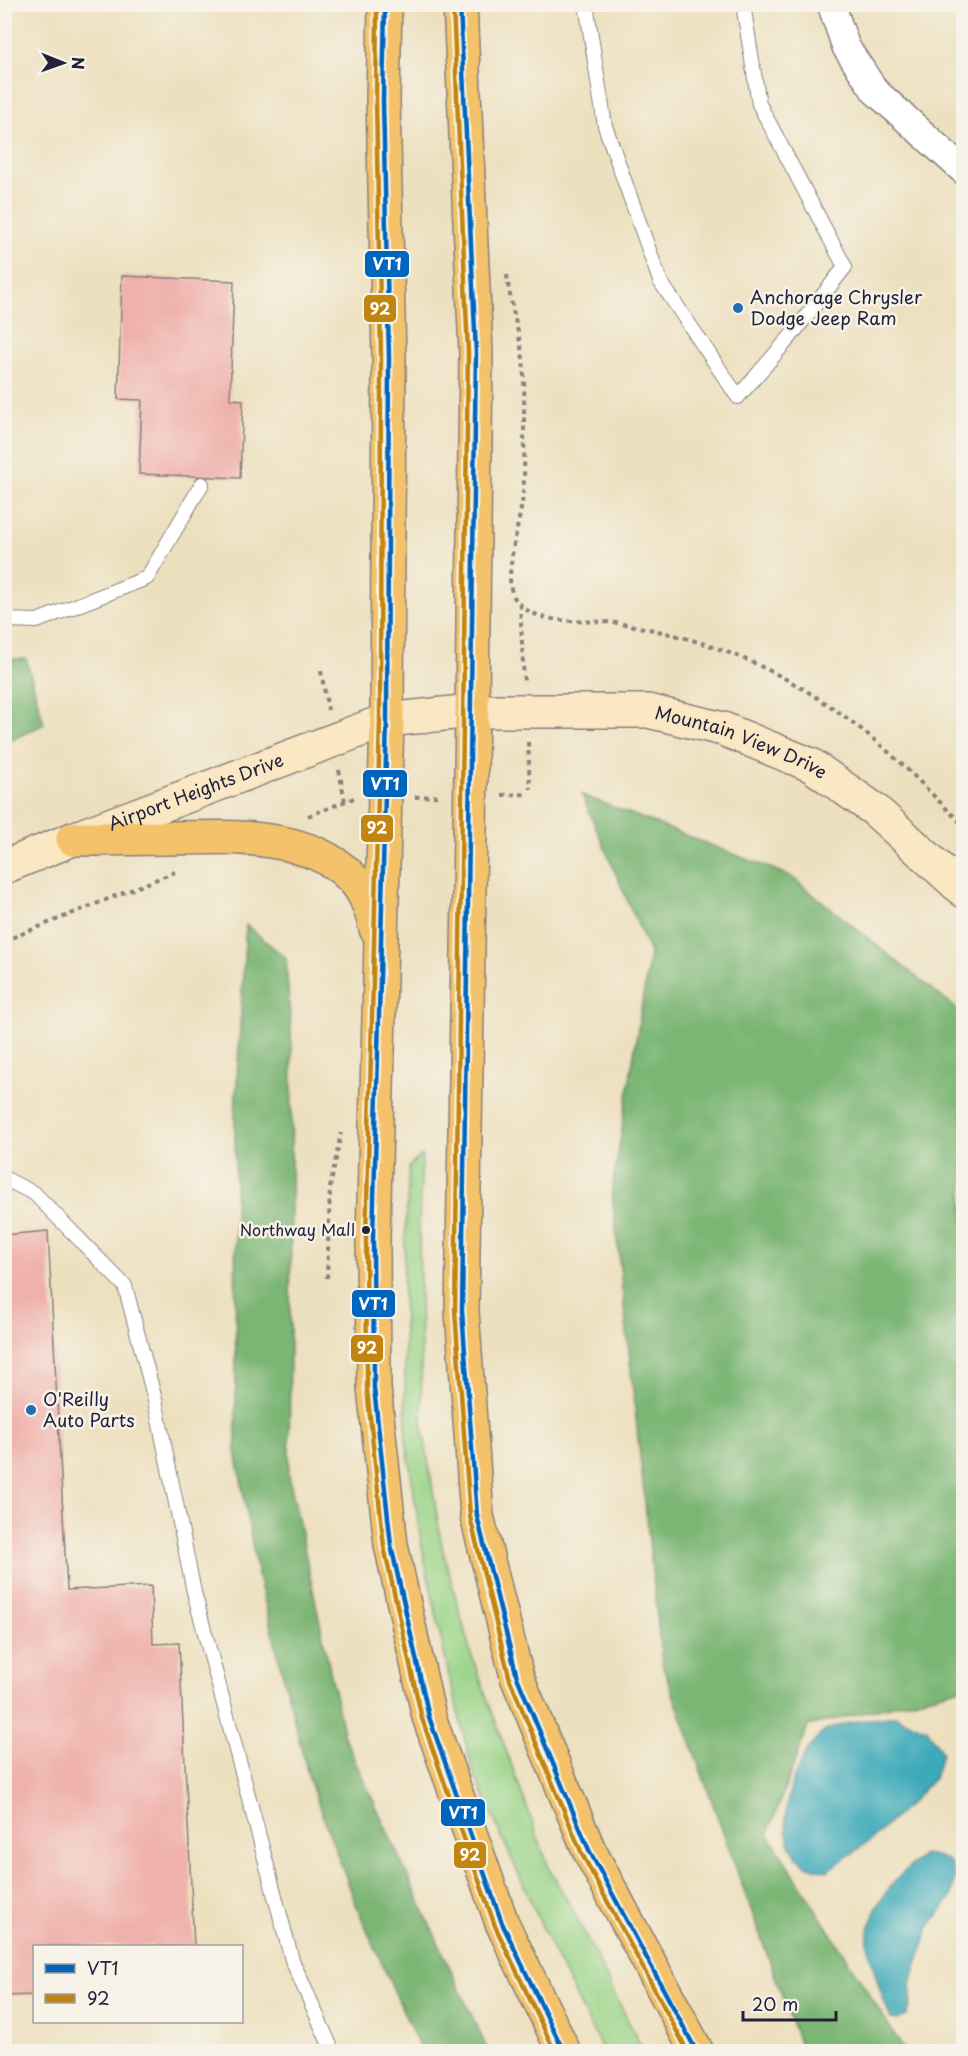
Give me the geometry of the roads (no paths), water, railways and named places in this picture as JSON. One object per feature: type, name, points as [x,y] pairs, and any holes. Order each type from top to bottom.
[{"type":"highway","points":[[385,4],[383,100],[389,358],[387,720],[373,1238],[374,1388],[391,1545],[429,1716],[502,1923],[564,2052]]},
{"type":"highway","points":[[460,4],[476,353],[462,1311],[477,1516],[517,1677],[589,1850],[697,2052]]},
{"type":"highway","points":[[73,839],[249,838],[289,844],[333,862],[351,877],[370,904],[381,951]]},
{"type":"street","points":[[831,4],[846,47],[875,92],[963,171]]},
{"type":"street","name":"Mountain View Drive","points":[[387,720],[472,711],[648,711],[723,729],[811,765],[875,810],[963,891]]},
{"type":"street","name":"Airport Heights Drive","points":[[4,867],[387,720]]},
{"type":"lane","points":[[586,4],[605,126],[660,281],[738,397],[790,337],[845,267],[759,104],[743,4]]},
{"type":"lane","points":[[4,620],[37,621],[147,578],[202,484]]},
{"type":"lane","points":[[4,1179],[35,1194],[125,1286],[155,1400],[194,1592],[288,1949],[333,2052]]},
{"type":"water","points":[[895,1716],[927,1729],[942,1753],[934,1778],[871,1840],[827,1871],[805,1864],[794,1852],[787,1836],[786,1818],[788,1800],[800,1763],[810,1747],[826,1731],[856,1722]]},
{"type":"water","points":[[923,1855],[937,1856],[949,1861],[955,1875],[952,1896],[929,1927],[911,1983],[911,2004],[907,2016],[897,2020],[891,2019],[872,1963],[868,1933],[881,1899],[888,1889]]},
{"type":"place","name":"Anchorage Chrysler Dodge Jeep Ram","points":[[738,308]]},
{"type":"place","name":"Northway Mall","points":[[366,1230]]},
{"type":"place","name":"O'Reilly Auto Parts","points":[[31,1410]]}]
